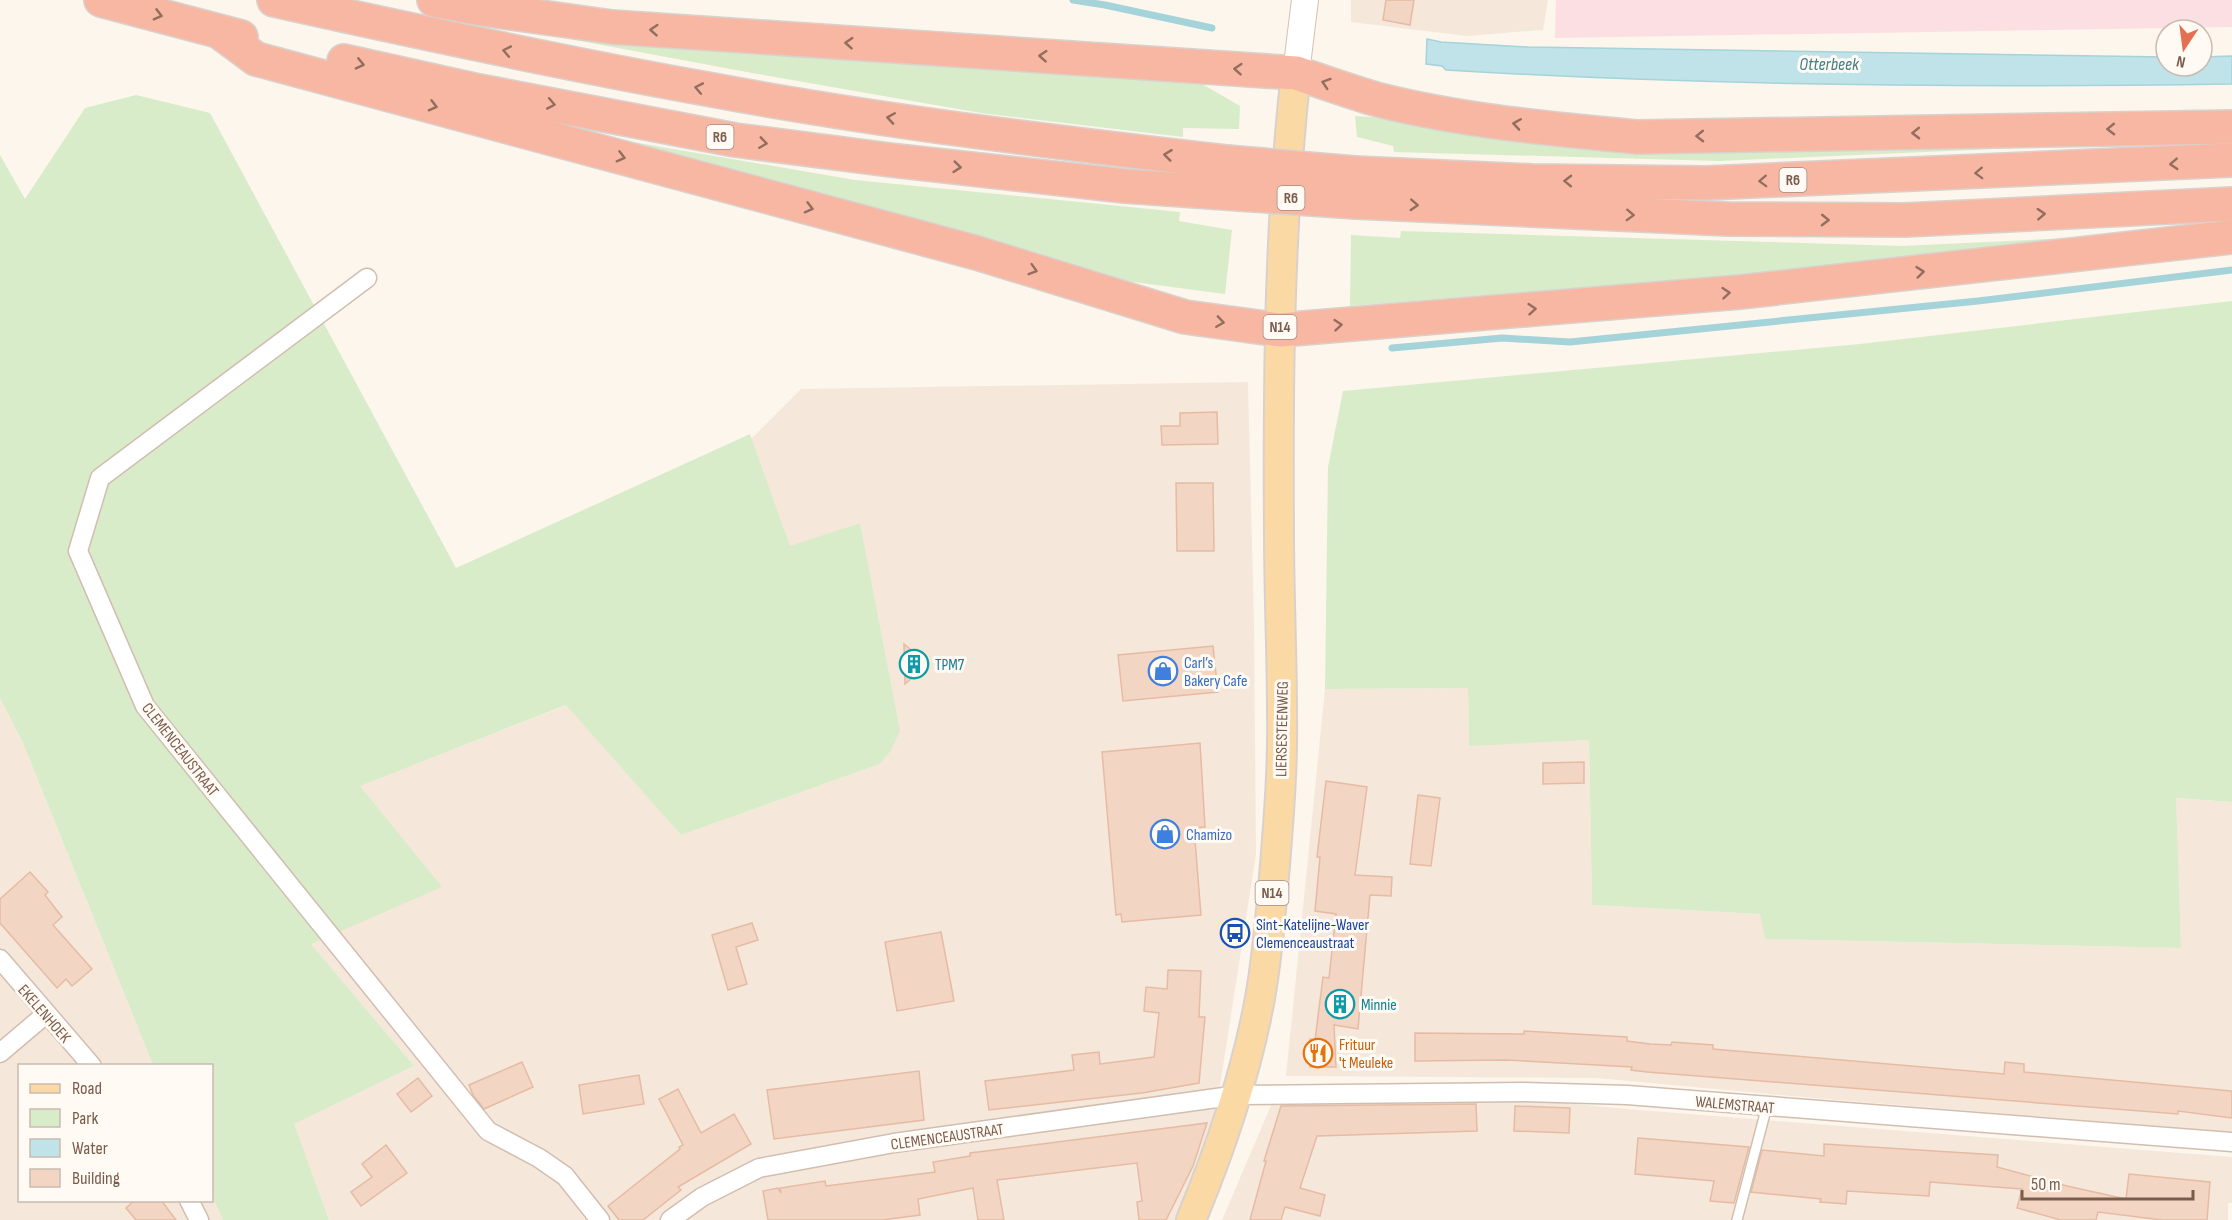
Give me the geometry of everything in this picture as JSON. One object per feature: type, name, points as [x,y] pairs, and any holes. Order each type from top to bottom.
[{"type":"highway","name":"R6","points":[[101,0],[221,33],[479,91],[735,140],[1125,186],[1225,194],[1532,181],[1707,183],[2232,160]]},
{"type":"highway","name":"R6","points":[[274,0],[446,39],[709,90],[1019,138],[1226,162],[1355,187],[1728,219],[1905,220],[2232,204]]},
{"type":"highway","points":[[434,0],[612,27],[1296,73],[1379,99],[1464,116],[1550,129],[1637,137],[2232,128]]},
{"type":"highway","points":[[221,33],[256,59],[977,253],[1185,317],[1280,330],[1740,292],[2232,237]]},
{"type":"main road","name":"N14","points":[[1296,73],[1305,0]]},
{"type":"main road","name":"LIERSESTEENWEG","points":[[1191,1220],[1226,1133],[1238,1095],[1260,996],[1271,910],[1280,793],[1282,715],[1279,538],[1283,226],[1296,73]]},
{"type":"street","name":"CLEMENCEAUSTRAAT","points":[[367,278],[100,478],[78,551],[145,706],[489,1131],[539,1158],[564,1176],[600,1220]]},
{"type":"street","name":"EKELENHOEK","points":[[0,959],[91,1064]]},
{"type":"street","points":[[0,1053],[46,1014]]},
{"type":"street","name":"WALEMSTRAAT","points":[[1238,1095],[1523,1092],[1627,1095],[2232,1142]]},
{"type":"street","name":"CLEMENCEAUSTRAAT","points":[[670,1220],[702,1197],[759,1168],[894,1143],[1238,1095]]},
{"type":"street","points":[[190,1202],[199,1220]]},
{"type":"lane","points":[[1737,1220],[1767,1106]]},
{"type":"shaded area","points":[[1351,0],[1548,0],[1543,30],[1467,36],[1351,22]]},
{"type":"shaded area","points":[[1556,0],[2232,0],[2232,27],[2214,27],[2214,18],[2154,18],[2154,28],[1555,38]]},
{"type":"shaded area","points":[[1248,382],[1254,624],[1256,854],[1217,1105],[1194,1182],[1177,1220],[329,1220],[293,1124],[414,1066],[311,944],[359,786],[567,705],[681,835],[880,764],[890,752],[860,523],[790,547],[751,439],[801,389]]},
{"type":"shaded area","points":[[1468,688],[1469,745],[1589,740],[1592,905],[1760,914],[1766,939],[2181,948],[2175,798],[2232,802],[2232,1132],[1596,1078],[1286,1076],[1325,689]]},
{"type":"shaded area","points":[[0,698],[23,743],[153,1064],[18,1064],[18,1202],[213,1202],[213,1198],[223,1220],[0,1220]]},
{"type":"shaded area","points":[[1493,1096],[1627,1109],[2232,1157],[2232,1203],[2228,1203],[2228,1220],[1222,1220],[1272,1103]]},
{"type":"green space","points":[[452,17],[1190,77],[1240,106],[1239,129],[1183,128],[1183,137],[981,113]]},
{"type":"green space","points":[[136,95],[210,113],[456,568],[750,434],[790,546],[860,523],[900,731],[890,752],[880,764],[681,835],[566,705],[360,786],[442,887],[311,944],[414,1066],[294,1124],[329,1220],[223,1220],[213,1198],[213,1064],[153,1064],[23,743],[0,698],[0,155],[25,199],[85,108]]},
{"type":"green space","points":[[1355,116],[2197,140],[1719,161],[1394,152],[1393,146],[1357,137]]},
{"type":"green space","points":[[557,129],[855,180],[1180,212],[1179,221],[1232,230],[1225,294],[1126,281]]},
{"type":"green space","points":[[1401,231],[1902,246],[2151,234],[1754,274],[1350,306],[1351,235],[1400,238]]},
{"type":"green space","points":[[2232,301],[2232,802],[2176,798],[2181,948],[1765,939],[1760,914],[1592,905],[1589,740],[1469,746],[1468,688],[1325,689],[1328,467],[1343,391],[1860,344]]},
{"type":"water","points":[[1427,39],[1441,42],[1528,47],[2154,57],[2154,78],[2214,78],[2214,57],[2232,56],[2232,84],[2035,86],[1740,83],[1446,70],[1442,66],[1426,64]]},
{"type":"building","points":[[1386,0],[1414,0],[1410,25],[1383,20]]},
{"type":"building","points":[[1217,412],[1218,444],[1162,445],[1161,426],[1180,426],[1180,413]]},
{"type":"building","points":[[1176,483],[1213,483],[1214,551],[1177,551]]},
{"type":"building","name":"TPM7","points":[[904,644],[917,655],[923,655],[924,674],[917,674],[905,684]]},
{"type":"building","points":[[1213,646],[1218,692],[1123,701],[1118,655]]},
{"type":"building","points":[[1200,743],[1205,827],[1194,828],[1201,915],[1122,922],[1121,914],[1116,915],[1102,752]]},
{"type":"building","points":[[1584,762],[1584,783],[1543,784],[1543,763]]},
{"type":"building","points":[[1326,781],[1367,787],[1355,875],[1392,877],[1391,896],[1370,895],[1358,1029],[1334,1025],[1336,1067],[1310,1067],[1310,1039],[1315,1040],[1323,977],[1329,978],[1336,914],[1315,911],[1320,857],[1317,857]]},
{"type":"building","points":[[1418,795],[1440,798],[1431,866],[1410,864]]},
{"type":"building","points":[[30,872],[48,892],[45,895],[62,917],[53,925],[92,969],[72,986],[66,979],[57,988],[0,923],[0,899]]},
{"type":"building","points":[[752,923],[758,940],[736,947],[747,984],[728,990],[712,935]]},
{"type":"building","points":[[941,932],[954,1001],[897,1011],[885,942]]},
{"type":"building","points":[[1168,970],[1201,971],[1199,1017],[1205,1017],[1199,1083],[1142,1093],[989,1110],[985,1081],[1074,1070],[1072,1055],[1099,1052],[1100,1064],[1154,1057],[1159,1013],[1144,1011],[1146,987],[1167,989]]},
{"type":"building","points":[[1524,1031],[1627,1037],[1627,1041],[1650,1044],[1671,1045],[1672,1042],[1713,1045],[1713,1049],[2004,1074],[2005,1062],[2024,1064],[2024,1072],[2232,1091],[2232,1118],[2178,1111],[2178,1114],[1647,1072],[1631,1070],[1632,1067],[1506,1060],[1415,1061],[1415,1033],[1524,1034]]},
{"type":"building","points":[[522,1062],[533,1087],[484,1109],[473,1095],[469,1085]]},
{"type":"building","points":[[919,1071],[924,1120],[774,1139],[767,1090]]},
{"type":"building","points":[[639,1075],[644,1104],[583,1114],[579,1085]]},
{"type":"building","points":[[418,1078],[432,1096],[411,1112],[397,1094]]},
{"type":"building","points":[[678,1089],[701,1133],[734,1114],[751,1144],[678,1187],[681,1190],[643,1220],[619,1220],[608,1206],[683,1145],[659,1099]]},
{"type":"building","points":[[1476,1104],[1477,1131],[1317,1136],[1300,1188],[1325,1195],[1320,1216],[1285,1207],[1281,1220],[1250,1220],[1266,1161],[1264,1161],[1281,1106]]},
{"type":"building","points":[[1515,1106],[1570,1108],[1569,1133],[1514,1131]]},
{"type":"building","points":[[1207,1123],[1193,1166],[1166,1220],[1139,1220],[1137,1202],[1142,1201],[1137,1163],[997,1180],[1004,1220],[978,1220],[973,1188],[918,1199],[920,1215],[882,1220],[768,1220],[763,1191],[778,1188],[781,1193],[780,1188],[825,1181],[826,1186],[935,1172],[933,1162],[970,1156],[970,1153]]},
{"type":"building","points":[[1638,1138],[1749,1147],[1734,1203],[1710,1201],[1714,1181],[1635,1174]]},
{"type":"building","points":[[1824,1144],[1998,1155],[1997,1167],[2126,1199],[2129,1174],[2210,1182],[2207,1220],[2162,1220],[2098,1212],[2096,1220],[2061,1220],[2017,1208],[2022,1189],[1930,1182],[1929,1196],[1847,1191],[1846,1204],[1820,1202],[1821,1199],[1751,1192],[1762,1150],[1824,1156]]},
{"type":"building","points":[[386,1145],[407,1173],[361,1206],[351,1192],[372,1177],[362,1164]]},
{"type":"building","points":[[133,1202],[162,1202],[176,1220],[136,1220],[126,1208]]},
{"type":"waterway","name":"Otterbeek","points":[[1073,0],[1212,28]]},
{"type":"waterway","points":[[1392,348],[1502,338],[1570,342],[1978,301],[2232,270]]},
{"type":"place","name":"TPM7","points":[[914,664]]},
{"type":"place","name":"Carl’s Bakery Cafe","points":[[1163,671]]},
{"type":"place","name":"Chamizo","points":[[1165,834]]},
{"type":"place","name":"Sint-Katelijne-Waver Clemenceaustraat","points":[[1235,933]]},
{"type":"place","name":"Minnie","points":[[1340,1004]]},
{"type":"place","name":"Frituur 't Meuleke","points":[[1318,1053]]}]
